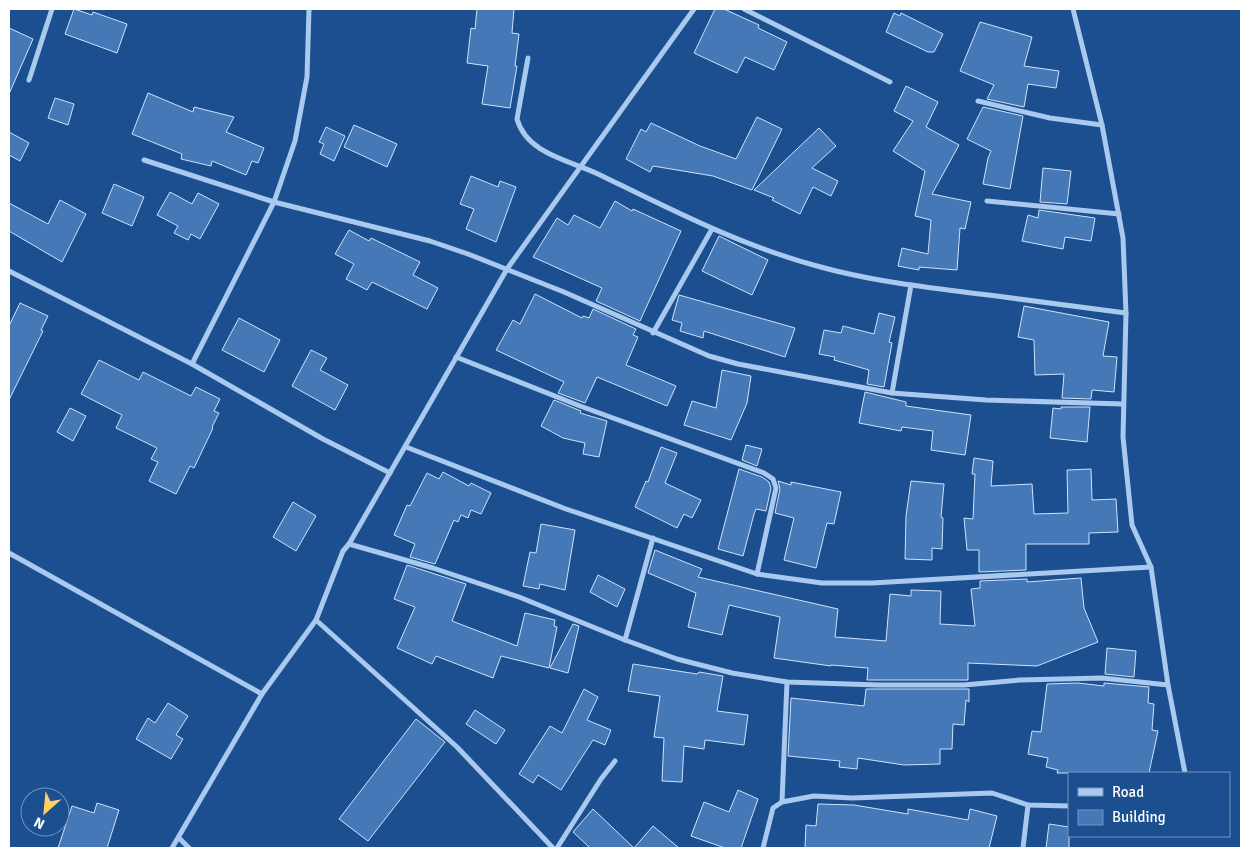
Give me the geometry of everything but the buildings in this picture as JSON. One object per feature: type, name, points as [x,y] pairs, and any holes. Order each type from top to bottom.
[{"type":"street","points":[[29,80],[52,9]]},
{"type":"street","points":[[192,364],[274,202],[295,141],[305,86],[310,9]]},
{"type":"street","points":[[172,848],[262,694],[316,620],[343,551],[349,544],[406,447],[507,269],[694,9]]},
{"type":"street","points":[[744,9],[890,82]]},
{"type":"street","points":[[1073,9],[1102,125],[1119,214],[1124,257],[1126,313],[1122,438],[1132,526],[1151,567],[1168,685],[1185,772]]},
{"type":"street","points":[[528,58],[517,119],[526,138],[538,148],[580,165],[712,229],[781,255],[867,278],[1126,313]]},
{"type":"street","points":[[978,101],[1050,118],[1102,125]]},
{"type":"street","points":[[144,160],[274,202],[430,242],[507,269],[709,356],[738,364],[892,393],[996,401],[1123,404]]},
{"type":"street","points":[[988,200],[1119,214]]},
{"type":"street","points":[[653,332],[712,229]]},
{"type":"street","points":[[9,271],[192,364],[323,439],[390,473]]},
{"type":"street","points":[[892,393],[910,285]]},
{"type":"street","points":[[456,357],[580,406],[764,473],[773,479],[776,488],[757,574]]},
{"type":"street","points":[[406,447],[566,509],[757,574],[822,583],[872,584],[1151,567]]},
{"type":"street","points":[[625,640],[653,538]]},
{"type":"street","points":[[349,544],[432,568],[519,597],[677,659],[732,673],[787,682],[878,685],[964,685],[1020,680],[1102,678],[1168,685]]},
{"type":"street","points":[[9,553],[262,694]]},
{"type":"street","points":[[316,620],[457,747],[553,848]]},
{"type":"street","points":[[782,802],[787,682]]},
{"type":"street","points":[[557,848],[597,785],[615,761]]},
{"type":"street","points":[[763,848],[773,808],[782,802],[814,796],[852,798],[992,793],[1028,805],[1068,806]]},
{"type":"street","points":[[1023,848],[1028,805]]},
{"type":"street","points":[[179,838],[189,848]]}]
